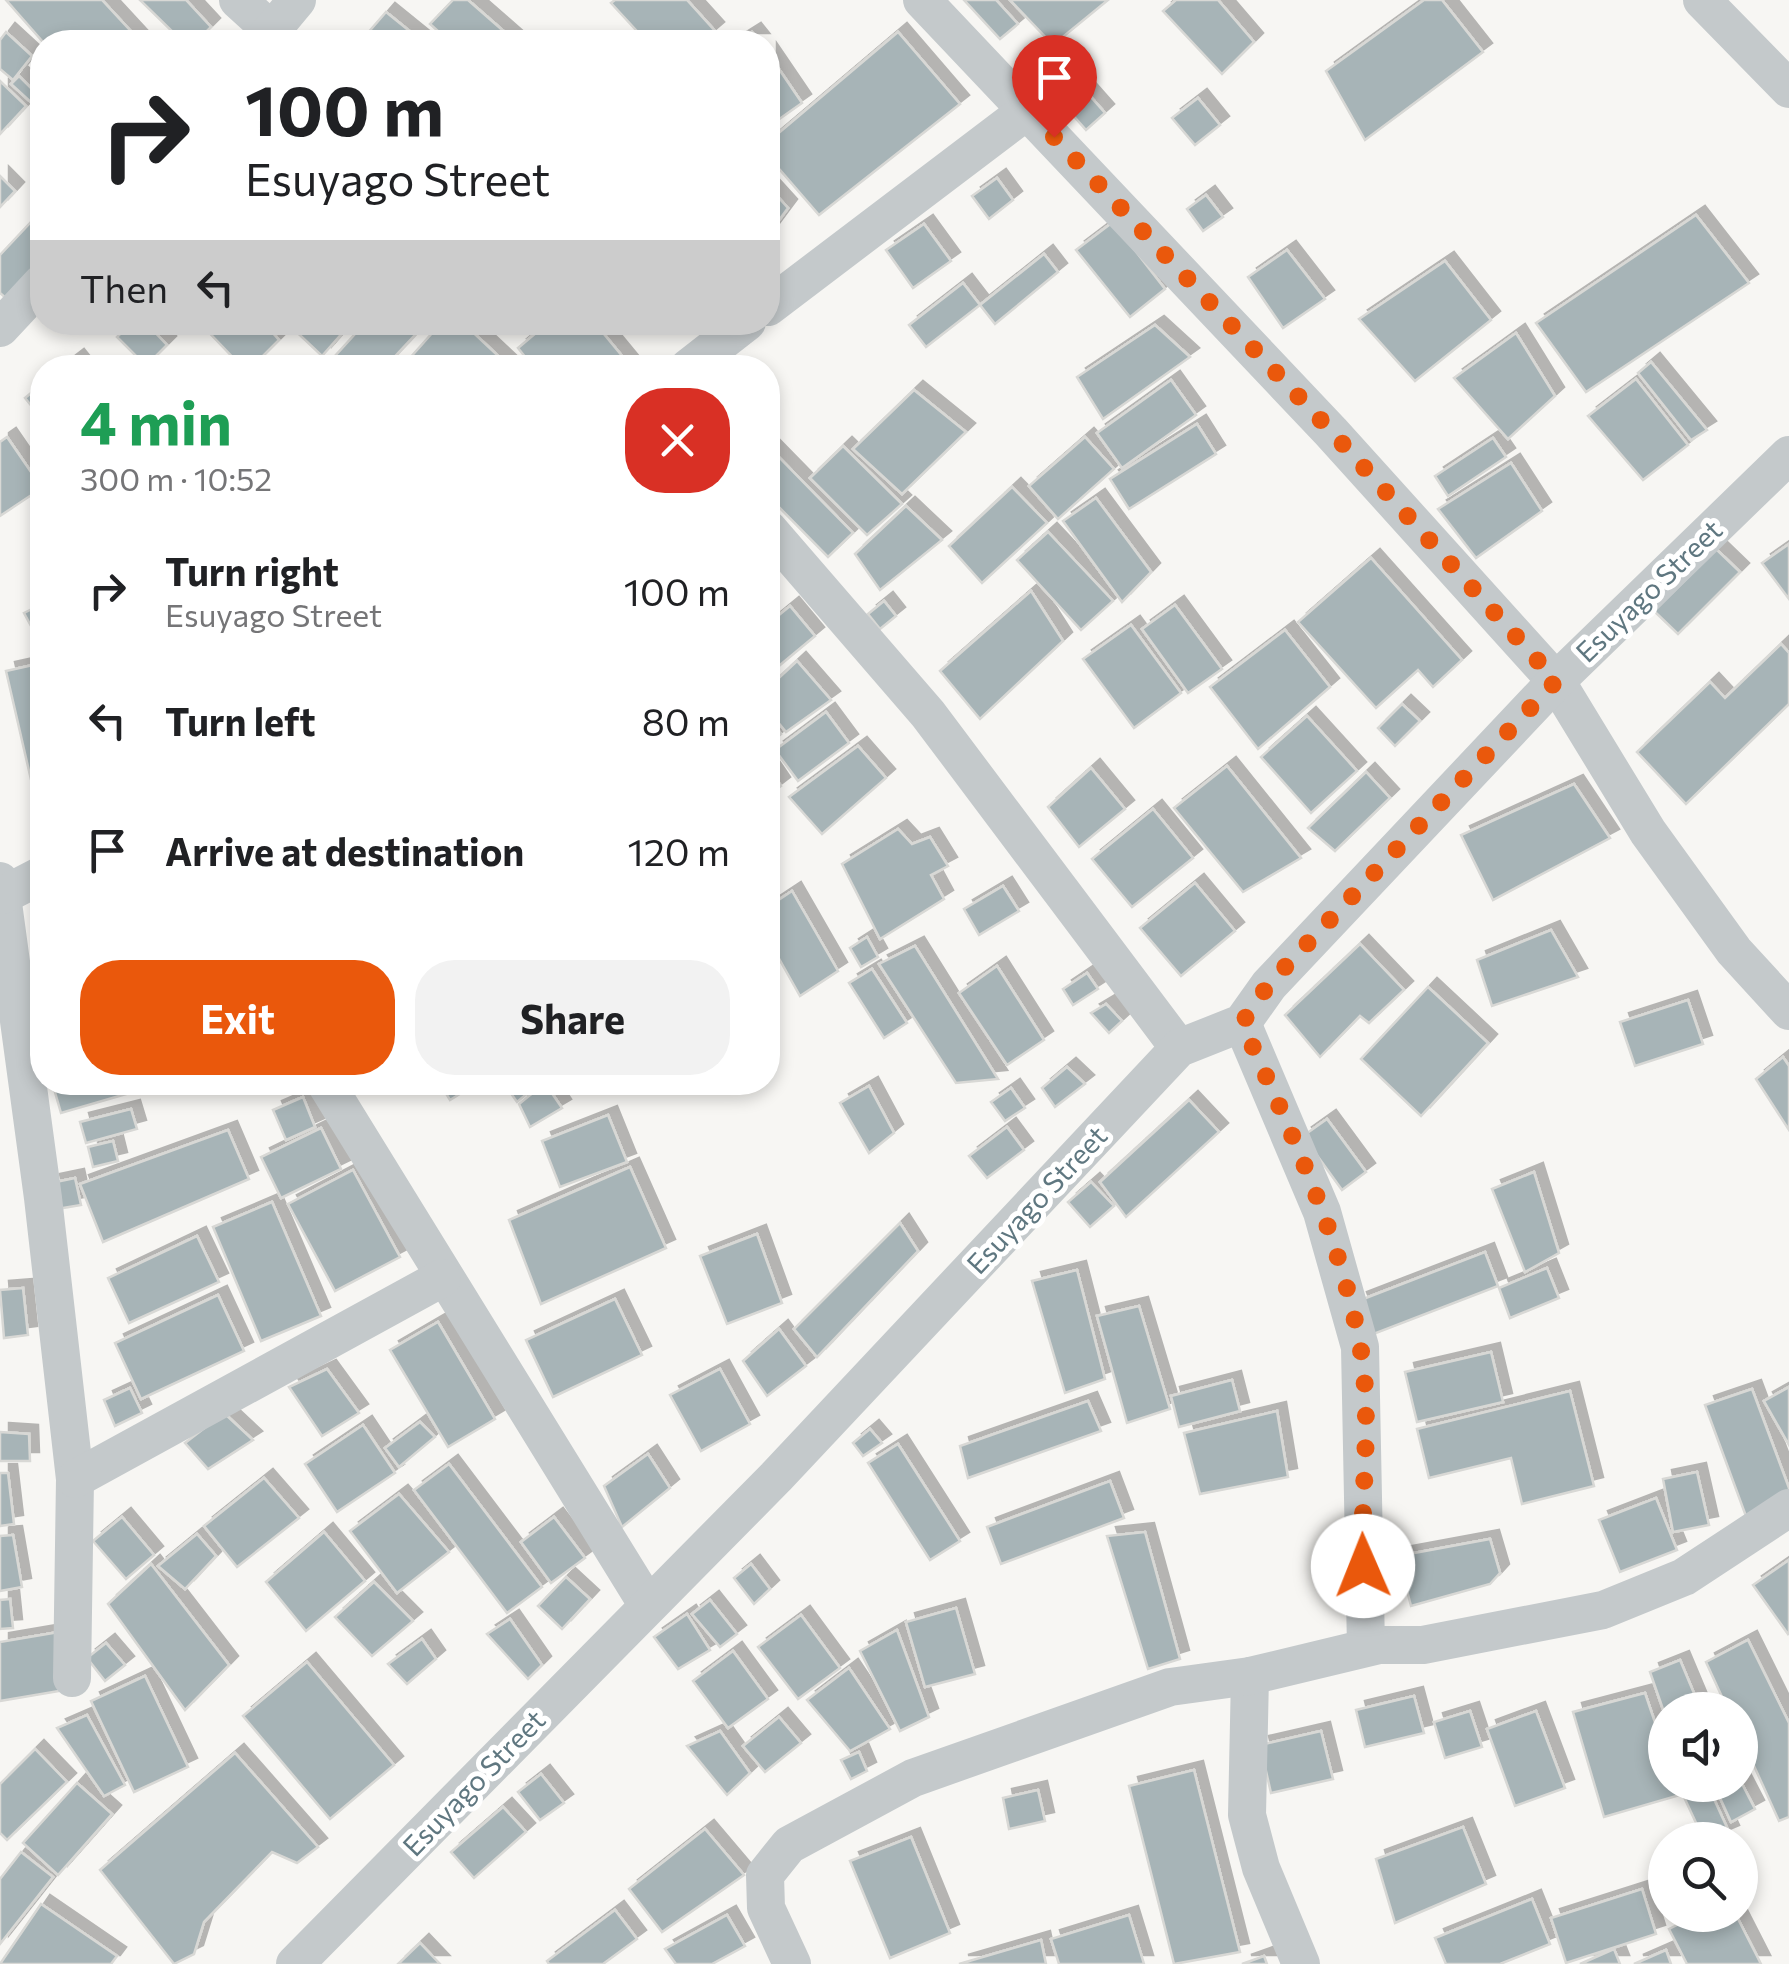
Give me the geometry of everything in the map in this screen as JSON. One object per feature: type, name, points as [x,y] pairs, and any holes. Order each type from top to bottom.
[{"type":"street","points":[[238,0],[261,30]]},
{"type":"street","points":[[271,30],[297,0]]},
{"type":"street","points":[[922,0],[1332,432],[1556,681],[1659,847],[1734,951],[1789,1011]]},
{"type":"street","points":[[1702,0],[1789,89]]},
{"type":"street","points":[[780,298],[1028,110]]},
{"type":"street","points":[[2,324],[30,295]]},
{"type":"street","points":[[705,355],[730,335]]},
{"type":"street","name":"Esuyago Street","points":[[295,1964],[776,1477],[1180,1048],[1242,1023],[1269,984],[1556,681],[1789,455]]},
{"type":"street","points":[[780,543],[928,714],[1180,1048]]},
{"type":"street","points":[[30,878],[2,888],[75,1479],[72,1678]]},
{"type":"street","points":[[1242,1023],[1322,1212],[1360,1347],[1366,1647]]},
{"type":"street","points":[[332,1095],[647,1604]]},
{"type":"street","points":[[75,1479],[442,1278]]},
{"type":"street","points":[[792,1964],[766,1908],[765,1875],[788,1845],[913,1778],[1026,1742],[1137,1696],[1250,1676],[1366,1647],[1423,1645],[1603,1610],[1684,1577],[1789,1508]]},
{"type":"street","points":[[1250,1676],[1247,1815],[1261,1868],[1301,1964]]},
{"type":"building","points":[[6,0],[102,0],[130,30],[32,30]]},
{"type":"building","points":[[140,0],[186,0],[211,27],[171,30]]},
{"type":"building","points":[[453,0],[468,0],[502,30],[437,30],[430,24]]},
{"type":"building","points":[[687,0],[714,30],[636,30],[611,3]]},
{"type":"building","points":[[964,0],[996,0],[1018,24],[1000,39]]},
{"type":"building","points":[[1010,0],[1108,0],[1053,45]]},
{"type":"building","points":[[1176,0],[1218,0],[1254,42],[1222,74],[1163,11]]},
{"type":"building","points":[[1424,0],[1442,0],[1483,52],[1365,140],[1326,71]]},
{"type":"building","points":[[386,12],[408,30],[370,30]]},
{"type":"building","points":[[6,32],[30,54],[13,80],[0,69],[0,40]]},
{"type":"building","points":[[898,32],[960,104],[819,215],[780,170],[780,132]]},
{"type":"building","points":[[780,71],[802,103],[780,119]]},
{"type":"building","points":[[19,76],[30,87],[30,101],[11,84]]},
{"type":"building","points":[[1075,79],[1105,113],[1086,130],[1056,96]]},
{"type":"building","points":[[0,81],[26,106],[0,134]]},
{"type":"building","points":[[1198,98],[1220,125],[1195,145],[1172,118]]},
{"type":"building","points":[[0,176],[15,191],[0,207]]},
{"type":"building","points":[[997,178],[1013,200],[989,219],[972,196]]},
{"type":"building","points":[[1206,195],[1223,217],[1203,231],[1187,209]]},
{"type":"building","points":[[780,199],[788,208],[780,219]]},
{"type":"building","points":[[1696,215],[1749,283],[1586,392],[1536,323]]},
{"type":"building","points":[[1113,222],[1165,289],[1130,317],[1076,250]]},
{"type":"building","points":[[30,223],[30,275],[8,300],[0,293],[0,255]]},
{"type":"building","points":[[924,224],[951,261],[913,288],[886,250]]},
{"type":"building","points":[[1287,250],[1325,299],[1283,328],[1248,277]]},
{"type":"building","points":[[1044,254],[1058,272],[995,324],[980,305]]},
{"type":"building","points":[[1445,261],[1491,320],[1415,381],[1359,319]]},
{"type":"building","points":[[963,283],[980,305],[926,347],[909,325]]},
{"type":"building","points":[[1155,325],[1190,357],[1103,419],[1077,377]]},
{"type":"building","points":[[1516,333],[1555,396],[1508,439],[1454,378]]},
{"type":"building","points":[[157,335],[167,345],[157,355],[135,355],[117,337]]},
{"type":"building","points":[[211,335],[275,335],[279,340],[264,355],[231,355]]},
{"type":"building","points":[[300,335],[341,335],[321,355]]},
{"type":"building","points":[[354,335],[415,335],[396,355],[336,355]]},
{"type":"building","points":[[430,335],[476,335],[497,355],[413,355]]},
{"type":"building","points":[[534,335],[605,335],[621,355],[524,355],[518,348]]},
{"type":"building","points":[[1651,362],[1707,430],[1691,440],[1638,373]]},
{"type":"building","points":[[1636,379],[1688,445],[1643,480],[1588,416]]},
{"type":"building","points":[[1171,380],[1196,415],[1122,468],[1097,433]]},
{"type":"building","points":[[914,390],[966,432],[902,494],[853,449]]},
{"type":"building","points":[[1197,424],[1216,454],[1129,509],[1110,479]]},
{"type":"building","points":[[7,437],[30,471],[30,496],[0,516],[0,442]]},
{"type":"building","points":[[1085,437],[1114,469],[1058,519],[1029,486]]},
{"type":"building","points":[[1493,438],[1506,457],[1448,496],[1435,476]]},
{"type":"building","points":[[843,446],[902,504],[867,535],[810,478]]},
{"type":"building","points":[[780,458],[853,533],[828,557],[780,508]]},
{"type":"building","points":[[1511,463],[1542,511],[1476,558],[1438,509]]},
{"type":"building","points":[[1012,487],[1047,523],[982,583],[949,546]]},
{"type":"building","points":[[1096,498],[1151,572],[1122,602],[1063,521]]},
{"type":"building","points":[[906,506],[942,540],[880,590],[855,554]]},
{"type":"building","points":[[1048,532],[1113,601],[1081,630],[1017,560]]},
{"type":"building","points":[[1789,544],[1789,599],[1762,563]]},
{"type":"building","points":[[1716,549],[1740,572],[1678,634],[1654,611]]},
{"type":"building","points":[[1371,558],[1462,660],[1433,687],[1418,670],[1376,708],[1298,622]]},
{"type":"building","points":[[1031,591],[1063,641],[980,719],[940,671]]},
{"type":"building","points":[[884,601],[896,616],[880,629],[868,614]]},
{"type":"building","points":[[1175,605],[1222,669],[1188,693],[1142,629]]},
{"type":"building","points":[[790,606],[815,636],[780,665],[780,614]]},
{"type":"building","points":[[1131,625],[1181,693],[1134,728],[1083,659]]},
{"type":"building","points":[[1285,630],[1330,687],[1258,749],[1210,687]]},
{"type":"building","points":[[1781,644],[1789,653],[1789,704],[1686,804],[1637,752],[1710,682],[1725,698]]},
{"type":"building","points":[[797,661],[831,700],[786,732],[780,725],[780,677]]},
{"type":"building","points":[[30,666],[30,775],[6,671]]},
{"type":"building","points":[[1402,704],[1420,721],[1395,746],[1378,728]]},
{"type":"building","points":[[826,712],[849,743],[798,781],[780,757],[780,746]]},
{"type":"building","points":[[1307,716],[1357,771],[1311,813],[1261,757]]},
{"type":"building","points":[[858,746],[886,778],[822,834],[789,797]]},
{"type":"building","points":[[1227,766],[1301,858],[1243,892],[1174,808]]},
{"type":"building","points":[[1091,768],[1125,809],[1079,847],[1048,807]]},
{"type":"building","points":[[1366,772],[1390,798],[1335,851],[1308,828]]},
{"type":"building","points":[[1574,784],[1610,838],[1493,900],[1461,835]]},
{"type":"building","points":[[1153,809],[1193,858],[1132,907],[1092,859]]},
{"type":"building","points":[[898,829],[912,844],[930,837],[948,866],[931,875],[944,899],[880,939],[842,864]]},
{"type":"building","points":[[1195,883],[1235,931],[1181,976],[1140,928]]},
{"type":"building","points":[[1003,886],[1019,911],[979,935],[964,909]]},
{"type":"building","points":[[792,891],[838,971],[800,996],[780,960],[780,899]]},
{"type":"building","points":[[1551,930],[1578,977],[1492,1006],[1477,960]]},
{"type":"building","points":[[867,937],[878,957],[861,967],[850,948]]},
{"type":"building","points":[[1360,944],[1404,990],[1369,1023],[1360,1016],[1320,1057],[1285,1015]]},
{"type":"building","points":[[915,946],[998,1079],[956,1083],[879,964]]},
{"type":"building","points":[[997,966],[1044,1040],[1007,1065],[959,993]]},
{"type":"building","points":[[872,969],[907,1023],[884,1038],[849,983]]},
{"type":"building","points":[[1087,973],[1098,989],[1073,1005],[1063,989]]},
{"type":"building","points":[[1428,987],[1488,1043],[1421,1116],[1361,1059]]},
{"type":"building","points":[[1688,1000],[1703,1044],[1635,1066],[1620,1022]]},
{"type":"building","points":[[1106,1004],[1122,1021],[1109,1033],[1091,1013]]},
{"type":"building","points":[[1783,1057],[1789,1066],[1789,1130],[1756,1079]]},
{"type":"building","points":[[1067,1067],[1085,1084],[1055,1107],[1042,1088]]},
{"type":"building","points":[[869,1086],[894,1133],[869,1153],[840,1103]]},
{"type":"building","points":[[1011,1088],[1025,1108],[1005,1121],[991,1102]]},
{"type":"building","points":[[56,1095],[123,1095],[61,1113]]},
{"type":"building","points":[[530,1095],[553,1095],[562,1108],[530,1127],[519,1104]]},
{"type":"building","points":[[303,1097],[315,1127],[286,1140],[273,1110]]},
{"type":"building","points":[[1189,1100],[1219,1132],[1126,1217],[1100,1182]]},
{"type":"building","points":[[131,1109],[137,1129],[86,1143],[80,1122]]},
{"type":"building","points":[[608,1115],[627,1162],[560,1187],[542,1141]]},
{"type":"building","points":[[1327,1119],[1366,1172],[1342,1190],[1303,1136]]},
{"type":"building","points":[[1007,1127],[1024,1150],[987,1178],[969,1156]]},
{"type":"building","points":[[321,1128],[341,1169],[281,1198],[261,1157]]},
{"type":"building","points":[[228,1130],[249,1179],[103,1242],[80,1184]]},
{"type":"building","points":[[113,1141],[118,1161],[93,1167],[88,1147]]},
{"type":"building","points":[[630,1167],[666,1248],[541,1304],[509,1220]]},
{"type":"building","points":[[353,1170],[400,1257],[335,1291],[288,1204]]},
{"type":"building","points":[[1534,1172],[1559,1253],[1525,1272],[1492,1189]]},
{"type":"building","points":[[75,1178],[81,1205],[57,1209],[51,1183]]},
{"type":"building","points":[[1091,1182],[1114,1206],[1090,1227],[1068,1202]]},
{"type":"building","points":[[272,1202],[321,1316],[261,1341],[213,1227]]},
{"type":"building","points":[[900,1223],[918,1251],[817,1357],[794,1329]]},
{"type":"building","points":[[757,1234],[782,1303],[727,1324],[700,1256]]},
{"type":"building","points":[[197,1236],[219,1282],[129,1323],[108,1278]]},
{"type":"building","points":[[1485,1252],[1498,1286],[1371,1335],[1358,1301]]},
{"type":"building","points":[[1547,1268],[1559,1298],[1510,1318],[1499,1288]]},
{"type":"building","points":[[1077,1270],[1105,1379],[1065,1393],[1032,1281]]},
{"type":"building","points":[[23,1288],[28,1335],[4,1338],[0,1290]]},
{"type":"building","points":[[218,1295],[244,1351],[141,1399],[115,1343]]},
{"type":"building","points":[[615,1299],[642,1355],[553,1397],[526,1340]]},
{"type":"building","points":[[1139,1306],[1170,1409],[1127,1423],[1097,1316]]},
{"type":"building","points":[[438,1322],[495,1419],[448,1447],[390,1350]]},
{"type":"building","points":[[779,1329],[806,1366],[767,1396],[743,1361]]},
{"type":"building","points":[[1491,1352],[1503,1402],[1417,1422],[1405,1372]]},
{"type":"building","points":[[327,1369],[359,1413],[322,1436],[289,1387]]},
{"type":"building","points":[[720,1369],[750,1424],[701,1451],[670,1395]]},
{"type":"building","points":[[1232,1380],[1240,1411],[1179,1427],[1171,1396]]},
{"type":"building","points":[[1789,1387],[1789,1445],[1764,1401]]},
{"type":"building","points":[[130,1388],[142,1413],[115,1426],[104,1400]]},
{"type":"building","points":[[1752,1389],[1789,1488],[1789,1504],[1747,1519],[1705,1405]]},
{"type":"building","points":[[1570,1391],[1594,1486],[1522,1504],[1511,1458],[1429,1478],[1417,1429]]},
{"type":"building","points":[[1088,1401],[1101,1431],[968,1478],[960,1446]]},
{"type":"building","points":[[1277,1411],[1288,1477],[1200,1494],[1184,1433]]},
{"type":"building","points":[[224,1413],[253,1440],[208,1469],[185,1443]]},
{"type":"building","points":[[420,1422],[435,1437],[399,1467],[385,1448]]},
{"type":"building","points":[[363,1425],[395,1473],[337,1512],[305,1464]]},
{"type":"building","points":[[870,1429],[882,1443],[863,1456],[853,1443]]},
{"type":"building","points":[[0,1432],[29,1434],[30,1461],[0,1461]]},
{"type":"building","points":[[898,1444],[960,1541],[930,1560],[868,1463]]},
{"type":"building","points":[[648,1454],[670,1488],[622,1527],[604,1486]]},
{"type":"building","points":[[449,1464],[542,1587],[507,1613],[414,1490]]},
{"type":"building","points":[[1697,1472],[1709,1525],[1673,1532],[1663,1479]]},
{"type":"building","points":[[0,1473],[8,1473],[14,1524],[0,1526]]},
{"type":"building","points":[[264,1478],[299,1518],[237,1567],[204,1526]]},
{"type":"building","points":[[1110,1481],[1124,1518],[1001,1564],[987,1527]]},
{"type":"building","points":[[399,1494],[449,1552],[397,1593],[350,1531]]},
{"type":"building","points":[[1656,1498],[1677,1550],[1620,1572],[1599,1520]]},
{"type":"building","points":[[122,1517],[154,1555],[126,1579],[93,1541]]},
{"type":"building","points":[[554,1517],[585,1558],[551,1583],[521,1542]]},
{"type":"building","points":[[324,1532],[365,1581],[306,1631],[266,1582]]},
{"type":"building","points":[[1145,1532],[1180,1659],[1148,1669],[1107,1536]]},
{"type":"building","points":[[197,1534],[216,1556],[185,1589],[158,1566]]},
{"type":"building","points":[[13,1535],[22,1587],[0,1591],[0,1536]]},
{"type":"building","points":[[1490,1539],[1500,1573],[1490,1584],[1411,1606],[1398,1556]]},
{"type":"building","points":[[1789,1560],[1789,1633],[1788,1634],[1753,1585]]},
{"type":"building","points":[[151,1564],[229,1665],[185,1710],[108,1604]]},
{"type":"building","points":[[751,1564],[770,1589],[754,1604],[734,1578]]},
{"type":"building","points":[[566,1577],[590,1599],[562,1629],[538,1606]]},
{"type":"building","points":[[374,1582],[413,1621],[372,1656],[335,1617]]},
{"type":"building","points":[[10,1599],[13,1628],[0,1629],[0,1600]]},
{"type":"building","points":[[710,1600],[737,1634],[720,1647],[692,1614]]},
{"type":"building","points":[[956,1608],[975,1674],[925,1687],[906,1622]]},
{"type":"building","points":[[687,1614],[710,1650],[678,1669],[654,1637]]},
{"type":"building","points":[[801,1615],[840,1668],[798,1699],[758,1647]]},
{"type":"building","points":[[510,1619],[542,1665],[528,1679],[487,1634]]},
{"type":"building","points":[[897,1630],[929,1717],[900,1731],[860,1651]]},
{"type":"building","points":[[59,1632],[65,1690],[0,1701],[0,1642]]},
{"type":"building","points":[[422,1639],[436,1659],[407,1684],[388,1664]]},
{"type":"building","points":[[1748,1640],[1789,1723],[1789,1817],[1779,1821],[1758,1775],[1758,1692],[1720,1692],[1706,1662]]},
{"type":"building","points":[[106,1643],[125,1665],[105,1681],[87,1658]]},
{"type":"building","points":[[733,1651],[768,1699],[728,1728],[693,1681]]},
{"type":"building","points":[[1680,1660],[1693,1692],[1657,1692],[1650,1672]]},
{"type":"building","points":[[307,1662],[394,1765],[330,1819],[243,1716]]},
{"type":"building","points":[[849,1668],[890,1729],[850,1751],[807,1700]]},
{"type":"building","points":[[145,1676],[188,1767],[134,1792],[91,1701]]},
{"type":"building","points":[[1645,1693],[1648,1802],[1656,1802],[1604,1817],[1573,1712]]},
{"type":"building","points":[[1414,1696],[1424,1733],[1365,1747],[1356,1710]]},
{"type":"building","points":[[1470,1711],[1482,1747],[1445,1758],[1434,1722]]},
{"type":"building","points":[[1536,1711],[1565,1788],[1515,1806],[1487,1729]]},
{"type":"building","points":[[87,1715],[125,1785],[104,1796],[57,1728]]},
{"type":"building","points":[[779,1717],[801,1743],[765,1772],[743,1746]]},
{"type":"building","points":[[720,1731],[750,1773],[727,1795],[687,1746]]},
{"type":"building","points":[[1321,1731],[1333,1779],[1271,1793],[1260,1745]]},
{"type":"building","points":[[35,1749],[67,1782],[7,1840],[0,1833],[0,1784]]},
{"type":"building","points":[[859,1752],[867,1771],[851,1779],[841,1760]]},
{"type":"building","points":[[235,1753],[318,1847],[297,1863],[272,1852],[204,1922],[194,1954],[174,1964],[100,1870]]},
{"type":"building","points":[[1194,1770],[1240,1952],[1174,1964],[1129,1786]]},
{"type":"building","points":[[541,1774],[564,1803],[540,1820],[518,1792]]},
{"type":"building","points":[[77,1783],[112,1814],[58,1875],[23,1843]]},
{"type":"building","points":[[1038,1790],[1045,1821],[1009,1829],[1003,1798]]},
{"type":"building","points":[[1686,1802],[1715,1802],[1724,1822],[1696,1822]]},
{"type":"building","points":[[1722,1802],[1751,1802],[1755,1809],[1731,1822]]},
{"type":"building","points":[[503,1807],[526,1832],[474,1878],[451,1852]]},
{"type":"building","points":[[1463,1827],[1486,1884],[1395,1923],[1376,1859]]},
{"type":"building","points":[[705,1829],[744,1875],[662,1932],[629,1889]]},
{"type":"building","points":[[911,1837],[950,1933],[890,1958],[850,1861]]},
{"type":"building","points":[[21,1852],[53,1877],[0,1944],[0,1879]]},
{"type":"building","points":[[1642,1889],[1648,1908],[1648,1932],[1656,1934],[1566,1963],[1551,1918]]},
{"type":"building","points":[[1532,1899],[1550,1944],[1500,1964],[1446,1964],[1435,1938]]},
{"type":"building","points":[[41,1904],[117,1956],[111,1964],[0,1964]]},
{"type":"building","points":[[615,1910],[637,1939],[603,1964],[549,1964],[547,1961]]},
{"type":"building","points":[[727,1915],[745,1946],[712,1964],[676,1964],[665,1949]]},
{"type":"building","points":[[1129,1915],[1144,1964],[1059,1964],[1051,1939]]},
{"type":"building","points":[[1671,1932],[1745,1932],[1761,1964],[1687,1964]]},
{"type":"building","points":[[1041,1940],[1046,1964],[959,1964]]},
{"type":"building","points":[[420,1943],[440,1964],[398,1964]]},
{"type":"building","points":[[1614,1949],[1620,1964],[1580,1964]]},
{"type":"building","points":[[1666,1950],[1671,1964],[1634,1964]]},
{"type":"building","points":[[1264,1956],[1267,1964],[1242,1964]]},
{"type":"route","points":[[1054,137],[1332,432],[1556,681],[1269,984],[1242,1023],[1294,1138],[1322,1212],[1360,1347],[1365,1415],[1363,1566]]}]
